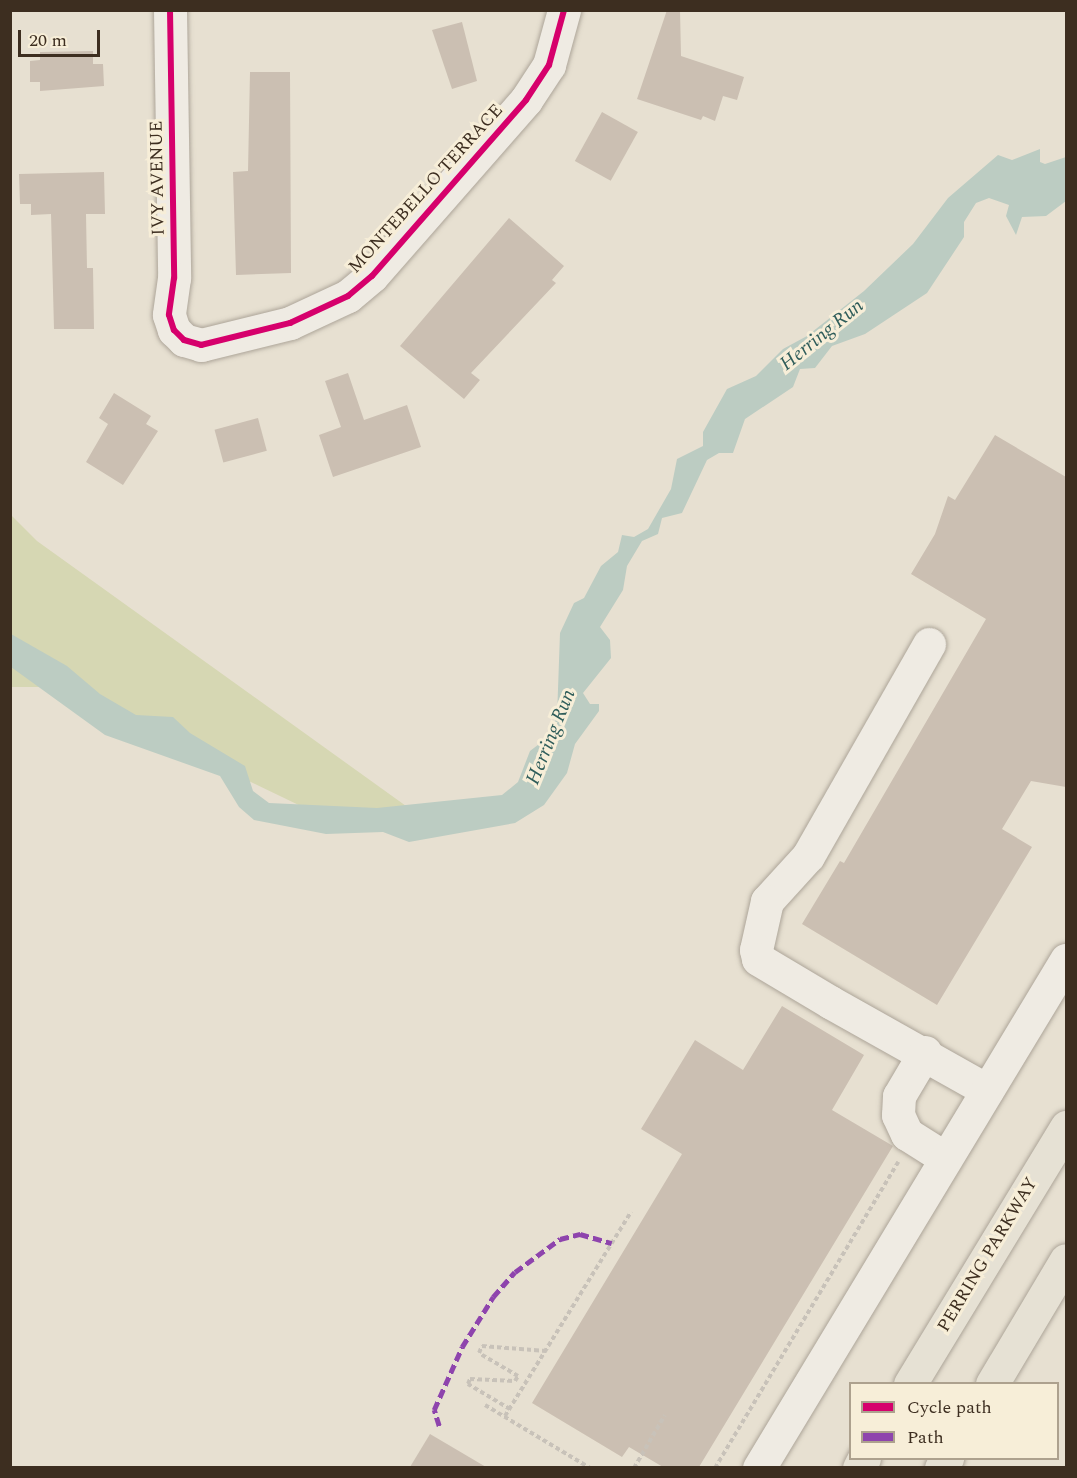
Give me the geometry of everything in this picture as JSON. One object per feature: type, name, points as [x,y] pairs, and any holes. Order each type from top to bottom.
[{"type":"main road","name":"PERRING PARKWAY","points":[[910,1382],[1066,1127]]},
{"type":"main road","points":[[993,1382],[1066,1260]]},
{"type":"street","name":"IVY AVENUE","points":[[170,10],[174,278],[170,315],[174,330],[184,340]]},
{"type":"street","name":"MONTEBELLO TERRACE","points":[[184,340],[201,345],[290,323],[348,296],[372,276],[526,100],[549,65],[564,10]]},
{"type":"street","points":[[929,644],[807,856],[767,901],[756,950],[758,958],[830,1002],[925,1052],[987,1090]]},
{"type":"street","points":[[759,1467],[1066,960]]},
{"type":"street","points":[[925,1052],[899,1096],[898,1115],[908,1134],[945,1158]]},
{"type":"street","points":[[926,1460],[940,1467]]},
{"type":"path","points":[[715,1467],[900,1160]]},
{"type":"path","points":[[505,1416],[631,1212]]},
{"type":"path","points":[[510,1409],[468,1383],[470,1379],[515,1381],[518,1376],[478,1353],[482,1346],[546,1351]]},
{"type":"path","points":[[485,1404],[590,1467]]},
{"type":"path","points":[[634,1467],[665,1415]]},
{"type":"green space","points":[[10,514],[37,541],[413,811],[334,822],[54,687],[11,687]]},
{"type":"water","name":"Herring Run","points":[[1040,149],[1040,162],[1045,164],[1066,157],[1066,201],[1046,216],[1022,217],[1016,235],[1006,216],[1009,205],[989,198],[976,203],[964,222],[964,237],[927,293],[865,334],[832,346],[815,368],[800,369],[793,387],[745,419],[733,453],[719,453],[707,460],[682,513],[662,518],[658,534],[642,541],[627,566],[623,590],[600,627],[610,640],[611,658],[583,693],[590,704],[599,704],[599,711],[575,744],[567,773],[544,805],[515,823],[409,842],[383,832],[326,834],[254,820],[239,807],[220,776],[105,735],[11,667],[11,634],[67,666],[100,694],[136,715],[173,717],[190,733],[245,766],[253,791],[269,803],[377,808],[502,795],[518,782],[530,751],[547,738],[557,717],[560,633],[574,603],[584,598],[601,566],[618,552],[622,535],[634,537],[648,529],[671,489],[677,459],[703,446],[703,432],[727,389],[756,376],[783,349],[807,336],[864,291],[913,244],[948,198],[998,155],[1012,160]]},
{"type":"building","points":[[667,10],[680,10],[681,56],[744,77],[737,100],[723,96],[715,121],[703,116],[701,120],[637,99]]},
{"type":"building","points":[[462,22],[477,81],[452,89],[432,30]]},
{"type":"building","points":[[93,51],[93,64],[103,64],[104,86],[40,91],[40,82],[30,82],[30,61],[40,60],[40,52]]},
{"type":"building","points":[[250,72],[290,72],[291,273],[236,275],[233,172],[248,171]]},
{"type":"building","points":[[602,112],[638,132],[611,181],[575,161]]},
{"type":"building","points":[[104,172],[105,214],[86,214],[87,268],[93,268],[94,329],[54,329],[51,214],[31,215],[31,204],[20,204],[19,174]]},
{"type":"building","points":[[509,218],[564,266],[552,280],[556,283],[471,373],[480,380],[464,399],[400,346]]},
{"type":"building","points":[[348,373],[364,420],[407,405],[421,447],[333,477],[319,435],[341,427],[325,381]]},
{"type":"building","points":[[114,393],[151,416],[146,424],[158,431],[123,485],[86,462],[108,424],[99,418]]},
{"type":"building","points":[[258,418],[267,451],[223,462],[215,430]]},
{"type":"building","points":[[995,435],[1066,477],[1066,787],[1031,781],[1002,829],[1032,847],[937,1005],[802,924],[840,861],[844,863],[986,619],[911,574],[935,534],[948,496],[955,500]]},
{"type":"building","points":[[782,1006],[864,1055],[832,1110],[893,1146],[699,1467],[663,1467],[629,1447],[622,1457],[532,1403],[682,1154],[641,1129],[695,1040],[743,1070]]},
{"type":"building","points":[[430,1434],[486,1467],[410,1467]]},
{"type":"marked path","points":[[439,1426],[434,1410],[462,1347],[493,1297],[515,1272],[560,1239],[580,1234],[612,1243]]},
{"type":"cycle path","points":[[170,10],[174,278],[169,315],[174,330],[184,340],[201,345],[290,323],[348,296],[372,276],[526,100],[549,65],[564,10]]}]
